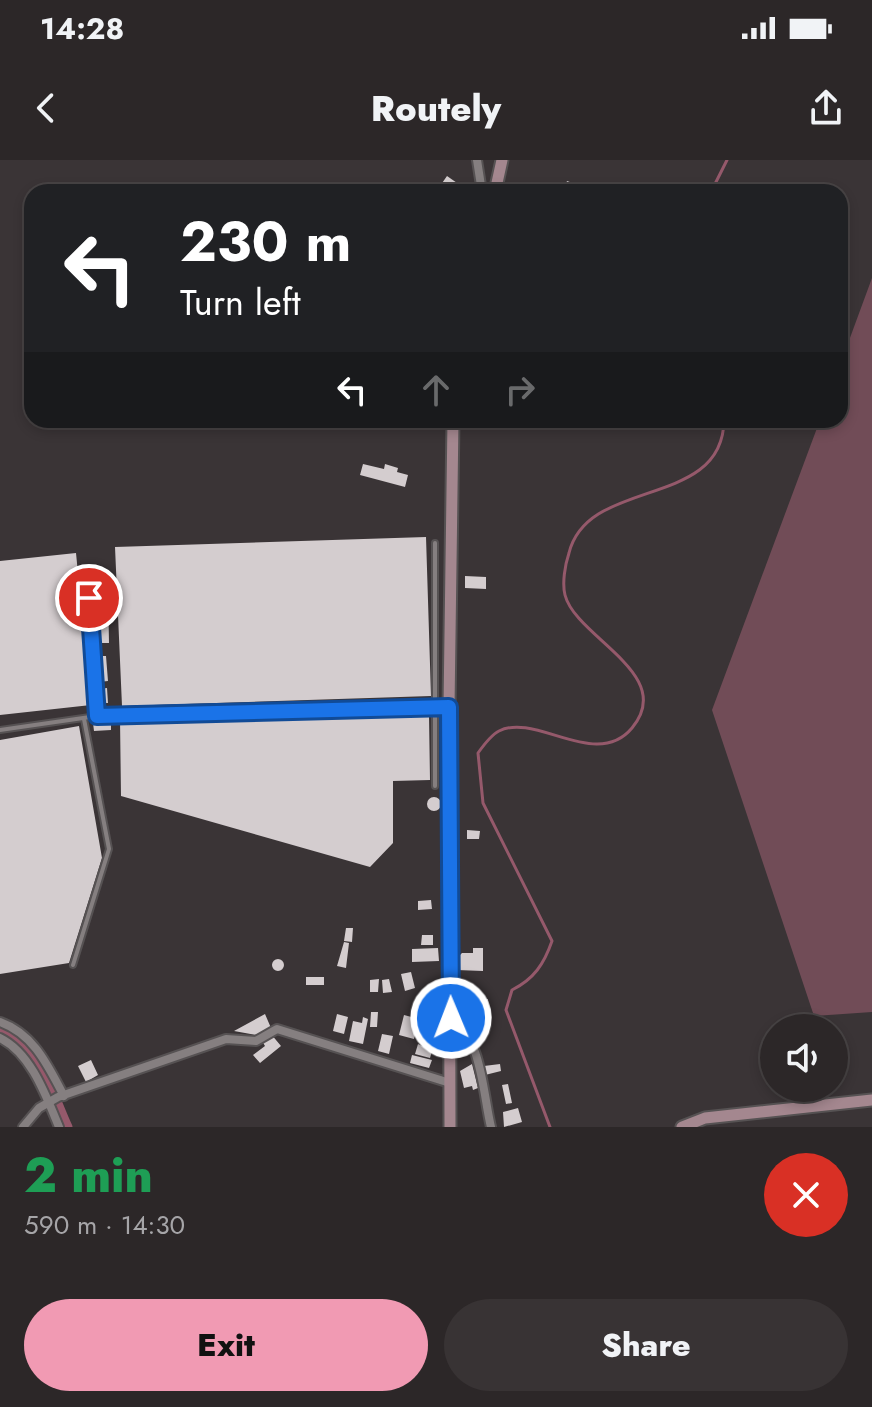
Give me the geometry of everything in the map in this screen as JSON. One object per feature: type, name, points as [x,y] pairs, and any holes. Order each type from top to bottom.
[{"type":"main road","points":[[497,184],[502,160]]},
{"type":"main road","points":[[450,1127],[449,707],[453,428]]},
{"type":"main road","points":[[682,1127],[705,1118],[872,1100]]},
{"type":"street","points":[[477,160],[481,184]]},
{"type":"street","points":[[451,1018],[460,1023],[472,1049],[491,1127]]},
{"type":"street","points":[[0,1022],[12,1026],[37,1049],[61,1097]]},
{"type":"street","points":[[23,1127],[49,1102],[61,1097],[226,1039],[256,1041],[277,1029],[450,1083]]},
{"type":"street","points":[[0,1038],[16,1048],[26,1061],[59,1127]]},
{"type":"lane","points":[[435,543],[435,786]]},
{"type":"lane","points":[[87,569],[97,716]]},
{"type":"lane","points":[[0,730],[97,716],[449,707]]},
{"type":"lane","points":[[73,965],[109,849],[84,719]]},
{"type":"shaded area","points":[[872,278],[872,1012],[813,1014],[712,710],[817,428],[848,428],[848,343]]},
{"type":"building","points":[[447,176],[458,184],[441,184]]},
{"type":"building","points":[[363,464],[384,469],[385,464],[398,468],[397,472],[408,475],[405,487],[360,475]]},
{"type":"building","points":[[426,537],[431,696],[122,706],[115,547]]},
{"type":"building","points":[[76,553],[91,705],[0,715],[0,561]]},
{"type":"building","points":[[465,576],[486,577],[486,589],[465,588]]},
{"type":"building","points":[[98,591],[108,591],[109,643],[99,643]]},
{"type":"building","points":[[97,656],[106,656],[108,681],[99,682]]},
{"type":"building","points":[[107,688],[108,703],[100,703],[99,689]]},
{"type":"building","points":[[429,716],[430,780],[393,781],[393,843],[370,867],[121,796],[120,719]]},
{"type":"building","points":[[111,722],[111,730],[94,731],[93,723]]},
{"type":"building","points":[[79,726],[102,858],[69,963],[0,974],[0,740]]},
{"type":"building","points":[[434,797],[441,804],[434,811],[427,804]]},
{"type":"building","points":[[467,830],[480,831],[479,839],[467,839]]},
{"type":"building","points":[[431,900],[432,909],[418,910],[418,901]]},
{"type":"building","points":[[346,928],[353,928],[352,942],[344,941]]},
{"type":"building","points":[[422,935],[433,935],[433,945],[421,945]]},
{"type":"building","points":[[344,942],[349,943],[346,968],[337,966]]},
{"type":"building","points":[[438,948],[439,961],[412,962],[412,949]]},
{"type":"building","points":[[473,948],[483,948],[483,971],[457,970],[457,958],[462,953],[473,953]]},
{"type":"building","points":[[273,960],[283,960],[283,970],[273,970]]},
{"type":"building","points":[[411,972],[415,988],[405,991],[401,974]]},
{"type":"building","points":[[306,977],[324,977],[324,985],[306,985]]},
{"type":"building","points":[[379,979],[378,992],[370,992],[370,980]]},
{"type":"building","points":[[389,979],[392,992],[383,993],[382,980]]},
{"type":"building","points":[[488,999],[486,1010],[473,1012],[472,1001]]},
{"type":"building","points":[[371,1012],[378,1012],[377,1027],[370,1027]]},
{"type":"building","points":[[265,1014],[271,1028],[256,1035],[234,1031]]},
{"type":"building","points":[[337,1014],[348,1017],[344,1034],[333,1031]]},
{"type":"building","points":[[404,1015],[419,1019],[414,1039],[399,1035]]},
{"type":"building","points":[[363,1017],[368,1019],[363,1044],[349,1041],[353,1021],[362,1023]]},
{"type":"building","points":[[271,1034],[281,1046],[260,1063],[253,1055],[265,1046],[262,1041]]},
{"type":"building","points":[[382,1034],[393,1036],[389,1054],[378,1051]]},
{"type":"building","points":[[418,1044],[432,1051],[430,1058],[415,1054]]},
{"type":"building","points":[[412,1055],[432,1060],[429,1068],[410,1063]]},
{"type":"building","points":[[91,1060],[98,1075],[86,1082],[78,1066]]},
{"type":"building","points":[[472,1064],[478,1088],[473,1090],[472,1086],[464,1088],[460,1071]]},
{"type":"building","points":[[500,1064],[501,1071],[485,1075],[484,1066]]},
{"type":"building","points":[[508,1084],[512,1103],[506,1104],[502,1085]]},
{"type":"building","points":[[518,1108],[522,1122],[504,1127],[503,1112]]},
{"type":"waterway","points":[[715,184],[727,160]]},
{"type":"waterway","points":[[550,1127],[506,1010],[512,990],[537,970],[552,941],[483,803],[478,753],[496,733],[514,727],[601,744],[617,740],[632,728],[642,709],[642,690],[620,657],[573,611],[564,590],[569,553],[581,529],[601,512],[680,481],[702,468],[718,448],[722,428]]},
{"type":"waterway","points":[[0,1028],[14,1036],[35,1057],[68,1127]]},
{"type":"route","points":[[89,598],[97,716],[449,707],[451,1018]]}]
